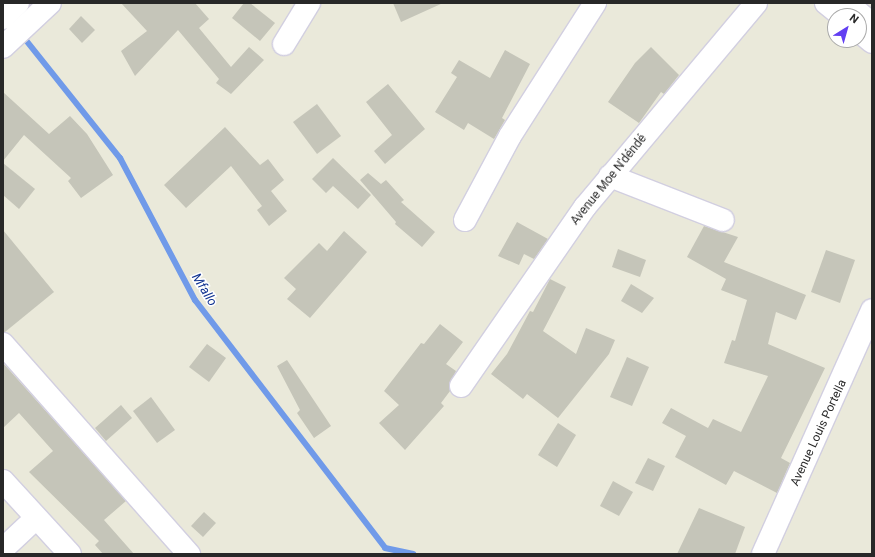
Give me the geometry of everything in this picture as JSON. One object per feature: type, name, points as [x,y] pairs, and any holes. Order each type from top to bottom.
[{"type":"street","points":[[3,18],[18,3]]},
{"type":"street","points":[[3,47],[50,3]]},
{"type":"street","points":[[284,44],[309,3]]},
{"type":"street","points":[[464,220],[510,136],[595,3]]},
{"type":"street","name":"Avenue Moe N'déndé","points":[[461,386],[584,207],[756,3]]},
{"type":"street","points":[[847,3],[872,24]]},
{"type":"street","points":[[610,176],[723,220]]},
{"type":"street","name":"Avenue Louis Portella","points":[[763,554],[872,310]]},
{"type":"street","points":[[3,344],[189,554]]},
{"type":"street","points":[[3,481],[70,554]]},
{"type":"street","points":[[3,549],[36,518]]},
{"type":"building","points":[[121,3],[195,3],[209,19],[199,28],[231,67],[249,47],[264,60],[231,94],[216,83],[219,79],[178,30],[135,76],[121,51],[147,31]]},
{"type":"building","points":[[244,3],[250,3],[275,23],[260,41],[232,18]]},
{"type":"building","points":[[393,3],[443,3],[401,22]]},
{"type":"building","points":[[81,16],[95,30],[82,43],[69,29]]},
{"type":"building","points":[[651,47],[679,75],[664,94],[661,92],[639,123],[608,102],[635,63]]},
{"type":"building","points":[[505,50],[530,64],[502,118],[505,120],[494,139],[468,123],[464,130],[435,112],[457,77],[451,73],[459,60],[490,78]]},
{"type":"building","points":[[388,84],[425,129],[385,164],[374,151],[392,135],[366,102]]},
{"type":"building","points":[[3,92],[49,134],[70,116],[87,134],[113,175],[81,198],[68,181],[71,178],[24,135],[3,161]]},
{"type":"building","points":[[317,104],[341,136],[317,154],[293,122]]},
{"type":"building","points":[[225,127],[260,165],[268,159],[284,180],[271,191],[287,211],[269,226],[257,210],[262,206],[231,166],[186,208],[164,185]]},
{"type":"building","points":[[333,158],[371,195],[358,209],[333,186],[326,193],[312,179]]},
{"type":"building","points":[[3,163],[35,189],[19,209],[3,195]]},
{"type":"building","points":[[368,173],[381,184],[386,180],[404,200],[401,202],[435,232],[422,247],[395,224],[396,222],[360,180]]},
{"type":"building","points":[[517,222],[548,239],[534,259],[524,254],[519,265],[498,256]]},
{"type":"building","points":[[704,226],[738,237],[724,262],[806,295],[796,320],[776,312],[768,344],[825,368],[781,458],[790,463],[777,493],[734,471],[726,485],[675,457],[686,436],[662,423],[671,408],[708,428],[713,419],[741,432],[768,376],[724,363],[732,340],[735,341],[747,300],[721,290],[726,279],[687,257]]},
{"type":"building","points":[[3,230],[54,292],[5,332],[3,332]]},
{"type":"building","points":[[344,231],[367,252],[310,318],[287,299],[296,289],[284,278],[319,243],[327,251]]},
{"type":"building","points":[[618,249],[646,260],[640,277],[612,267]]},
{"type":"building","points":[[826,250],[855,260],[840,303],[811,292]]},
{"type":"building","points":[[550,279],[566,287],[543,331],[576,354],[586,328],[615,340],[609,354],[558,418],[527,394],[523,399],[491,374],[507,354],[530,311],[533,312]]},
{"type":"building","points":[[631,284],[654,298],[642,313],[621,301]]},
{"type":"building","points":[[440,324],[463,342],[446,364],[456,371],[449,385],[450,391],[441,403],[444,406],[405,450],[379,423],[399,405],[384,391],[421,343],[424,344]]},
{"type":"building","points":[[207,344],[226,358],[209,382],[189,367]]},
{"type":"building","points":[[627,357],[649,367],[632,406],[610,397]]},
{"type":"building","points":[[287,360],[331,426],[314,438],[297,413],[300,410],[277,366]]},
{"type":"building","points":[[3,363],[126,501],[104,520],[134,554],[103,554],[95,545],[99,541],[29,472],[53,451],[19,413],[3,428]]},
{"type":"building","points":[[151,397],[175,430],[157,443],[133,411]]},
{"type":"building","points":[[121,405],[132,418],[106,441],[95,428]]},
{"type":"building","points":[[558,423],[576,435],[557,467],[538,455]]},
{"type":"building","points":[[648,458],[665,466],[653,491],[635,483]]},
{"type":"building","points":[[613,481],[633,492],[619,516],[600,506]]},
{"type":"building","points":[[699,508],[745,527],[735,554],[677,554]]},
{"type":"building","points":[[204,512],[216,523],[203,537],[191,526]]},
{"type":"waterway","name":"Mfallo","points":[[21,34],[120,158],[195,300],[385,548],[413,554]]}]
